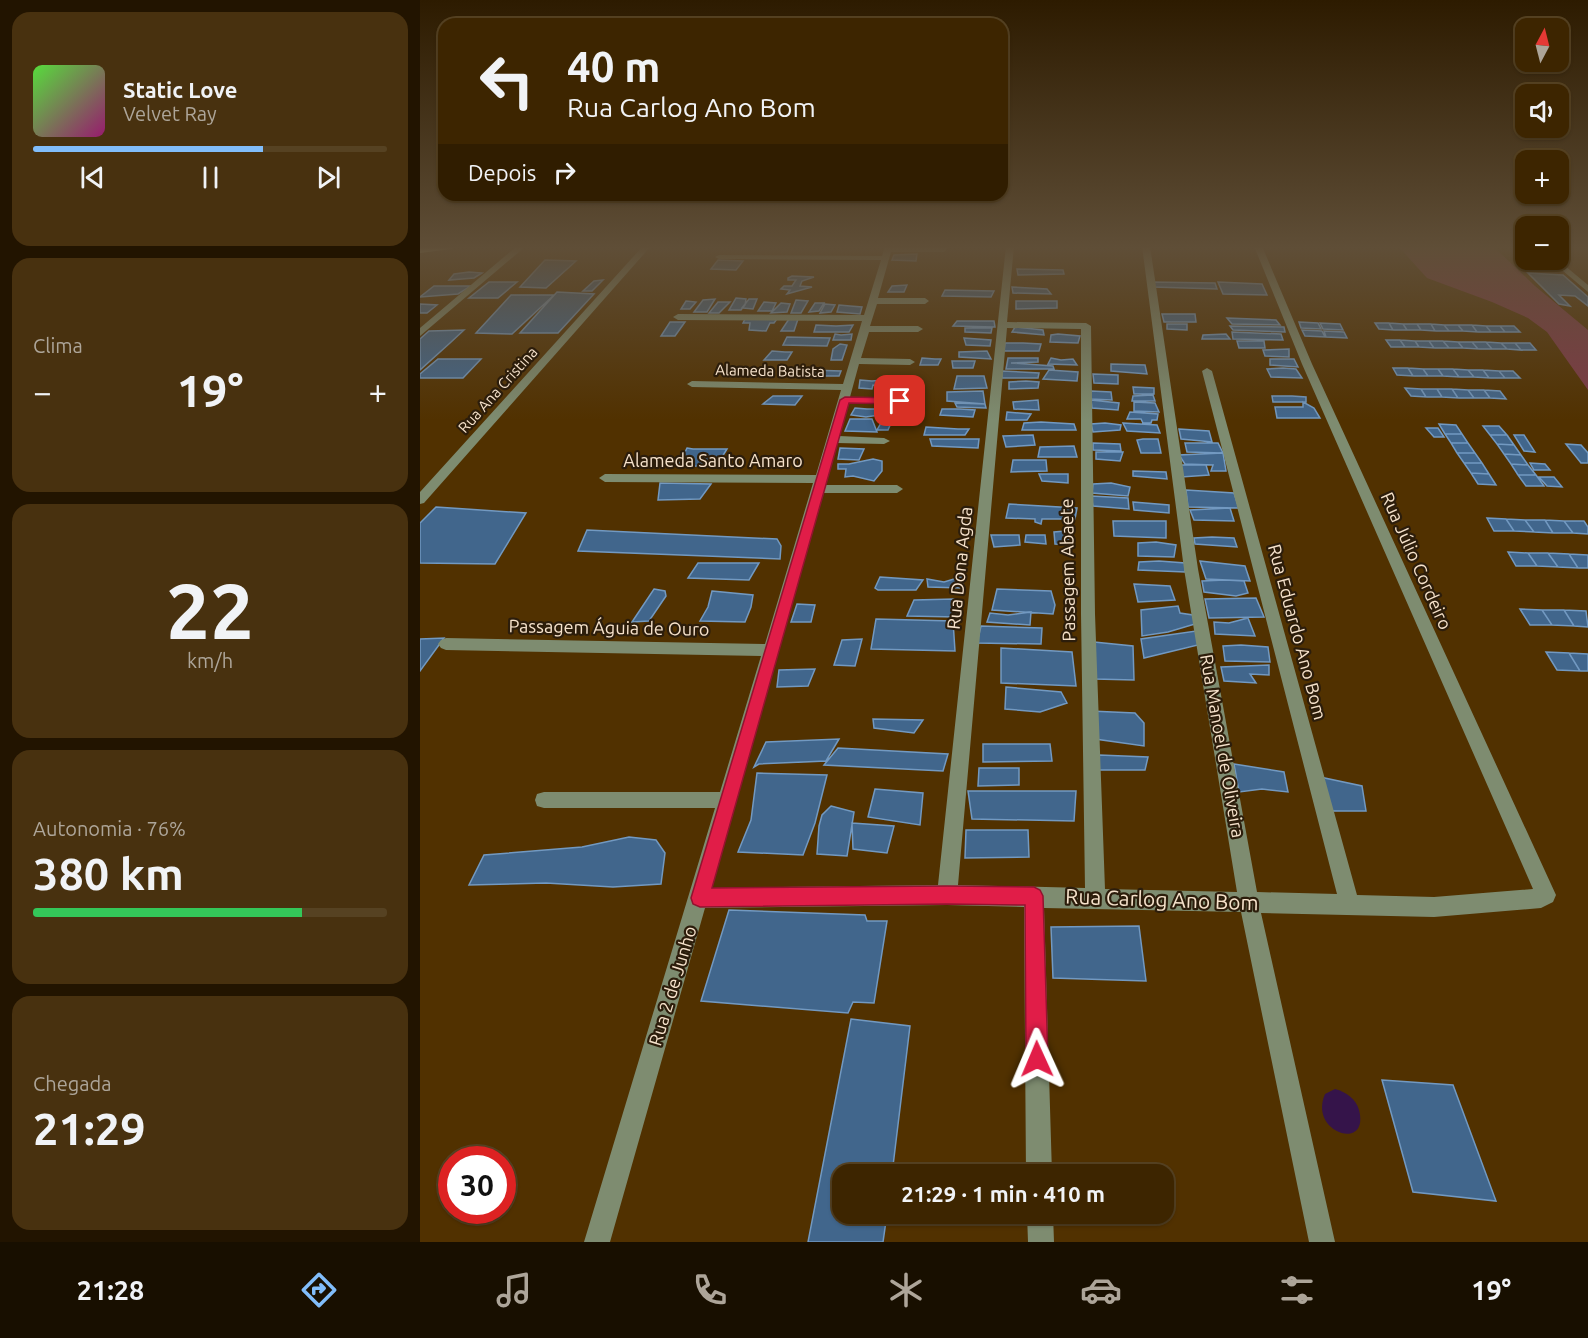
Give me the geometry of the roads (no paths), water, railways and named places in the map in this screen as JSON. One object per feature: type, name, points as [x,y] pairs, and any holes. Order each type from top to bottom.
[{"type":"street","points":[[420,333],[454,304]]},
{"type":"street","name":"Rua Ana Cristina","points":[[420,500],[595,304]]},
{"type":"street","name":"Rua 2 de Junho","points":[[597,1242],[873,304]]},
{"type":"street","name":"Rua Dona Agda","points":[[947,895],[1004,304]]},
{"type":"street","name":"Rua Manoel de Oliveira","points":[[1154,304],[1191,568],[1250,903],[1322,1242]]},
{"type":"street","name":"Rua Júlio Cordeiro","points":[[1282,304],[1545,890]]},
{"type":"street","points":[[678,317],[867,324],[918,329]]},
{"type":"street","name":"Passagem Abaete","points":[[1002,325],[1086,326],[1088,614],[1095,898]]},
{"type":"street","points":[[855,362],[910,362]]},
{"type":"street","name":"Rua Eduardo Ano Bom","points":[[1207,371],[1349,903]]},
{"type":"street","name":"Alameda Batista","points":[[692,384],[846,394],[900,401]]},
{"type":"street","points":[[833,439],[885,441]]},
{"type":"street","name":"Alameda Santo Amaro","points":[[605,478],[820,484],[897,489]]},
{"type":"street","name":"Passagem Águia de Ouro","points":[[446,644],[772,650]]},
{"type":"street","points":[[544,800],[728,800]]},
{"type":"street","name":"Rua Carlog Ano Bom","points":[[700,898],[1034,896],[1434,907],[1541,898],[1546,895],[1545,890]]},
{"type":"street","points":[[1034,896],[1039,1164]]},
{"type":"street","points":[[1040,1224],[1041,1242]]}]
